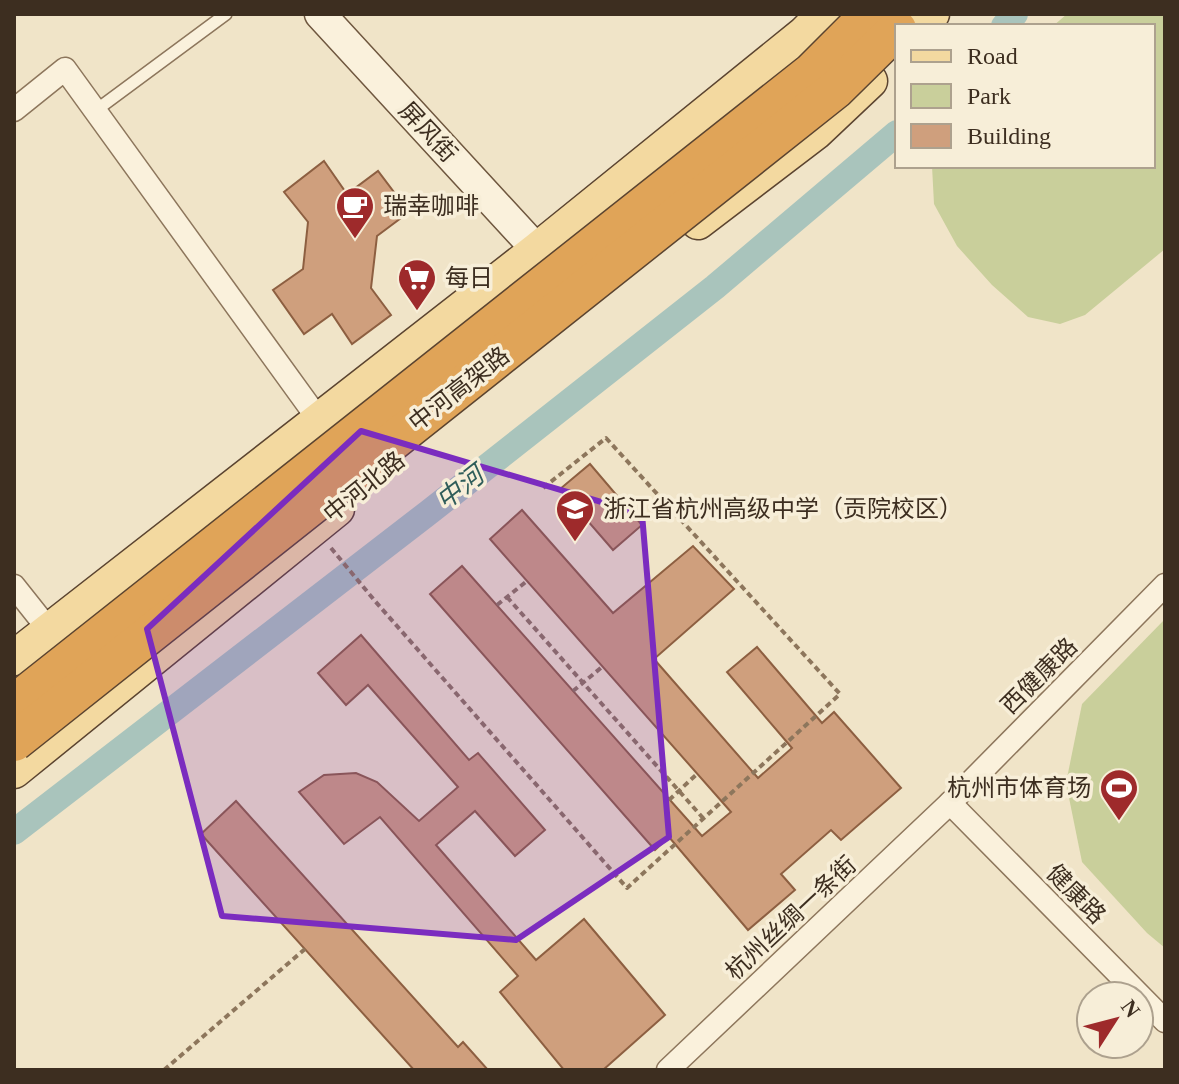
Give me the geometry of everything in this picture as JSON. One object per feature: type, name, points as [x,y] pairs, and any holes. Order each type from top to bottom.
[{"type":"highway","name":"中河高架路","points":[[14,704],[812,72],[870,14]]},
{"type":"highway","name":"中河高架路","points":[[14,742],[836,89],[895,31]]},
{"type":"main road","points":[[14,658],[537,250],[804,34],[824,14]]},
{"type":"main road","name":"中河北路","points":[[14,771],[587,307],[816,132],[864,88],[895,53]]},
{"type":"street","name":"屏风街","points":[[320,14],[537,250]]},
{"type":"street","points":[[14,110],[65,69],[319,420]]},
{"type":"street","name":"西健康路","points":[[950,803],[1165,585]]},
{"type":"street","points":[[14,586],[49,630]]},
{"type":"street","name":"健康路","points":[[950,803],[1165,1021]]},
{"type":"street","name":"杭州丝绸一条街","points":[[668,1070],[950,803]]},
{"type":"lane","points":[[95,111],[226,14]]},
{"type":"path","points":[[340,558],[627,888],[840,694],[606,438],[543,488]]},
{"type":"path","points":[[497,605],[527,581]]},
{"type":"path","points":[[507,597],[703,818]]},
{"type":"path","points":[[573,691],[602,667]]},
{"type":"path","points":[[669,800],[697,774]]},
{"type":"path","points":[[164,1070],[305,949]]},
{"type":"highlighted area","points":[[361,431],[642,514],[669,837],[516,940],[222,916],[147,629]]},
{"type":"green space","points":[[1067,14],[1165,14],[1165,249],[1085,315],[1060,324],[1028,317],[992,285],[957,246],[934,204],[932,168],[1155,168],[1155,24],[1055,24]]},
{"type":"green space","name":"杭州市体育场","points":[[1165,619],[1165,948],[1147,933],[1082,862],[1066,783],[1082,704]]},
{"type":"building","points":[[324,161],[347,194],[378,171],[409,212],[377,236],[371,288],[391,315],[352,344],[332,314],[304,334],[273,290],[303,269],[308,222],[284,192]]},
{"type":"building","points":[[590,464],[642,525],[613,550],[560,489]]},
{"type":"building","points":[[522,510],[613,613],[693,546],[734,589],[654,659],[758,778],[792,748],[727,672],[757,647],[822,723],[834,712],[901,788],[841,840],[831,830],[781,874],[795,890],[748,930],[669,837],[655,850],[430,594],[462,566],[702,836],[731,812],[490,539]]},
{"type":"building","points":[[361,635],[469,760],[478,753],[545,830],[515,856],[475,811],[436,845],[536,960],[584,919],[665,1015],[603,1070],[564,1070],[500,992],[518,976],[380,817],[344,844],[299,792],[324,775],[356,773],[377,782],[419,821],[458,787],[368,685],[346,705],[318,673]]},
{"type":"building","points":[[236,801],[458,1047],[463,1042],[488,1070],[414,1070],[201,834]]},
{"type":"waterway","name":"中河","points":[[1006,24],[1015,14]]},
{"type":"waterway","name":"中河","points":[[14,832],[715,287],[895,135]]},
{"type":"place","name":"瑞幸咖啡","points":[[355,240]]},
{"type":"place","name":"每日","points":[[417,312]]},
{"type":"place","name":"浙江省杭州高级中学（贡院校区）","points":[[575,543]]},
{"type":"place","name":"杭州市体育场","points":[[1119,822]]}]
